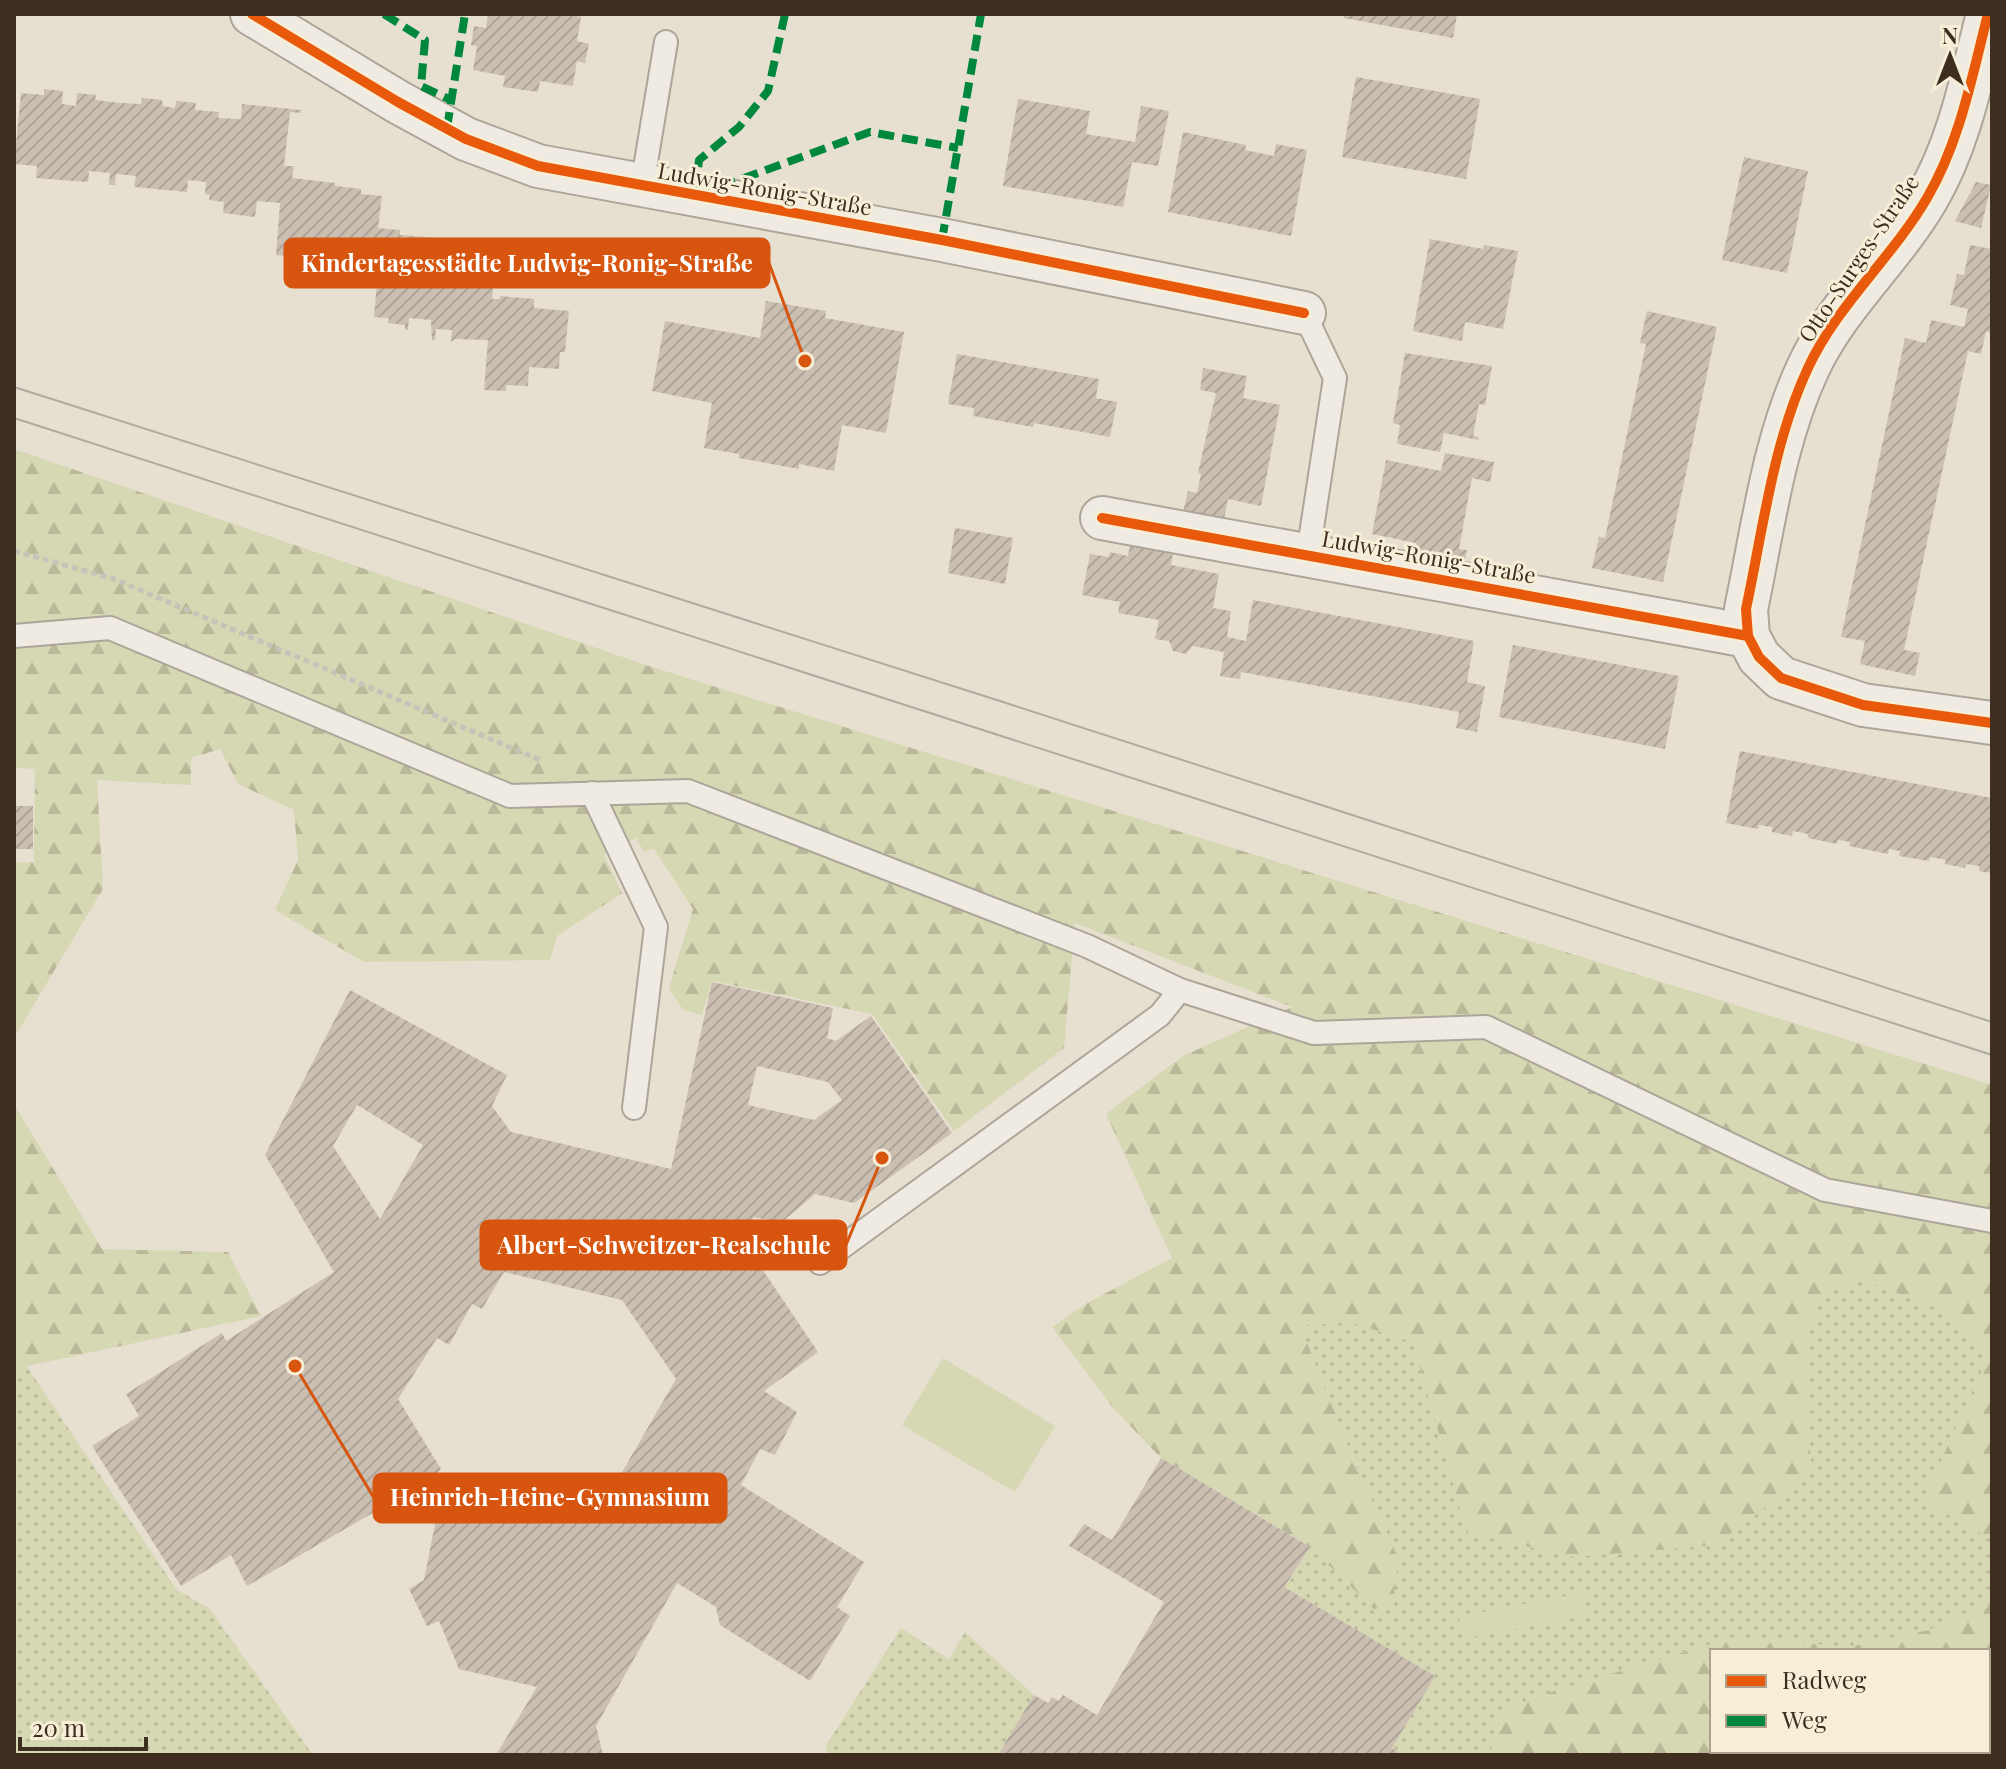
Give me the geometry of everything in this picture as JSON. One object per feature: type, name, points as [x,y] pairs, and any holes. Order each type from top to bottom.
[{"type":"street","name":"Ludwig-Ronig-Straße","points":[[252,14],[466,139],[538,166],[942,240],[1304,313]]},
{"type":"street","name":"Otto-Surges-Straße","points":[[1748,636],[1746,609],[1783,433],[1808,366],[1845,308],[1927,198],[1956,136],[1988,14]]},
{"type":"street","name":"Ludwig-Ronig-Straße","points":[[1102,518],[1748,636]]},
{"type":"street","points":[[1748,636],[1759,657],[1781,678],[1863,705],[1992,723]]},
{"type":"lane","points":[[642,186],[666,42]]},
{"type":"lane","name":"Ludwig-Ronig-Straße","points":[[1304,313],[1335,378],[1308,554]]},
{"type":"lane","points":[[14,636],[110,628],[510,796],[688,791],[1087,946],[1180,990],[1314,1033],[1486,1027],[1825,1190],[1992,1221]]},
{"type":"lane","points":[[592,793],[656,927],[634,1108]]},
{"type":"lane","points":[[820,1263],[1160,1015],[1180,990]]},
{"type":"path","points":[[14,551],[114,579],[540,760],[592,793]]},
{"type":"green space","points":[[14,449],[649,666],[1992,1085],[1992,1534],[1988,1537],[1923,1501],[1990,1352],[1944,1311],[1864,1280],[1820,1295],[1805,1341],[1811,1474],[1715,1545],[1574,1557],[1467,1533],[1413,1342],[1349,1322],[1300,1325],[1356,1466],[1398,1557],[1393,1607],[1374,1609],[1310,1547],[1161,1458],[1113,1408],[1052,1327],[1089,1302],[1172,1258],[1106,1114],[1183,1056],[1292,1007],[1075,923],[1064,1048],[954,1131],[872,1014],[712,981],[702,1015],[683,1010],[669,988],[693,909],[654,849],[644,852],[636,838],[604,855],[622,893],[557,936],[550,960],[364,962],[275,910],[298,860],[294,810],[238,784],[220,749],[191,758],[191,785],[97,780],[103,889],[14,1038],[14,863],[34,862],[35,769],[14,768]]},
{"type":"green space","points":[[14,1104],[102,1249],[228,1252],[261,1316],[14,1369]]},
{"type":"green space","points":[[1864,1280],[1944,1311],[1990,1352],[1987,1537],[1992,1534],[1992,1601],[1929,1630],[1848,1647],[1735,1637],[1544,1694],[1502,1712],[1490,1755],[1403,1755],[1392,1748],[1434,1676],[1284,1587],[1310,1547],[1374,1609],[1393,1607],[1398,1557],[1356,1466],[1299,1325],[1349,1322],[1413,1342],[1467,1533],[1811,1474],[1805,1341],[1820,1295]]},
{"type":"green space","points":[[943,1358],[1055,1426],[1015,1492],[902,1425]]},
{"type":"green space","points":[[26,1365],[177,1590],[209,1608],[313,1755],[14,1755],[14,1369]]},
{"type":"green space","points":[[1581,1593],[1585,1616],[1464,1639],[1459,1617]]},
{"type":"green space","points":[[1992,1601],[1992,1755],[1490,1755],[1502,1712],[1544,1694],[1735,1637],[1848,1647],[1929,1630]]},
{"type":"green space","points":[[901,1628],[949,1659],[965,1632],[1034,1695],[998,1755],[829,1755],[825,1747]]},
{"type":"building","points":[[488,14],[571,14],[581,17],[577,41],[589,44],[585,63],[577,61],[573,86],[540,81],[538,92],[503,87],[505,76],[473,70],[477,46],[471,45],[474,26],[486,28]]},
{"type":"building","points":[[1344,14],[1457,14],[1453,38],[1344,18]]},
{"type":"building","points":[[1356,77],[1480,99],[1466,179],[1342,157]]},
{"type":"building","points":[[44,89],[63,91],[62,104],[76,106],[77,93],[96,95],[95,100],[121,103],[141,104],[142,98],[162,100],[163,106],[175,108],[176,101],[196,103],[195,110],[219,112],[218,118],[241,119],[242,104],[301,110],[301,113],[290,112],[284,166],[294,166],[292,178],[335,183],[335,186],[361,189],[361,194],[382,196],[378,228],[400,230],[400,235],[466,240],[464,256],[496,259],[492,299],[500,299],[500,296],[534,299],[534,308],[569,311],[565,352],[560,352],[559,369],[529,367],[528,386],[506,385],[506,391],[484,390],[488,340],[455,339],[451,342],[452,330],[436,329],[435,340],[432,340],[431,320],[409,318],[408,330],[405,330],[405,325],[388,323],[389,318],[374,317],[377,282],[387,283],[389,268],[328,266],[327,250],[304,249],[303,260],[300,257],[276,255],[280,203],[257,201],[255,217],[223,213],[224,202],[209,200],[210,195],[205,194],[206,182],[188,180],[187,192],[134,187],[136,176],[116,174],[115,185],[109,185],[110,173],[89,171],[88,182],[36,178],[37,166],[14,164],[21,93],[44,95]]},
{"type":"building","points":[[1018,99],[1090,111],[1086,134],[1135,142],[1141,106],[1169,111],[1158,166],[1132,162],[1123,207],[1003,186]]},
{"type":"building","points":[[1183,132],[1246,145],[1245,150],[1274,156],[1276,144],[1307,150],[1291,236],[1168,212]]},
{"type":"building","points":[[1744,157],[1808,171],[1787,273],[1722,260]]},
{"type":"building","points":[[1976,182],[1991,185],[1981,228],[1955,221]]},
{"type":"building","points":[[1430,239],[1483,249],[1484,245],[1518,251],[1503,329],[1465,322],[1462,341],[1413,331]]},
{"type":"building","points":[[1970,245],[1992,249],[1992,333],[1986,331],[1981,354],[1968,351],[1904,650],[1920,653],[1915,676],[1860,664],[1865,641],[1841,637],[1905,338],[1926,343],[1931,320],[1964,327],[1968,309],[1950,305],[1957,274],[1964,275]]},
{"type":"building","points":[[766,301],[826,311],[825,318],[904,332],[886,433],[842,425],[834,471],[799,464],[799,469],[704,448],[712,403],[652,391],[665,321],[760,338]]},
{"type":"building","points":[[1647,311],[1717,327],[1663,582],[1592,568],[1599,537],[1605,538],[1646,344],[1640,343]]},
{"type":"building","points":[[1405,353],[1492,366],[1485,405],[1479,404],[1473,436],[1479,437],[1478,440],[1444,433],[1440,452],[1397,444],[1400,425],[1393,423]]},
{"type":"building","points":[[957,354],[1099,379],[1096,398],[1117,402],[1110,437],[973,416],[974,408],[948,404]]},
{"type":"building","points":[[1203,368],[1247,376],[1243,398],[1280,405],[1261,506],[1228,499],[1223,525],[1182,517],[1188,491],[1197,493],[1201,474],[1198,473],[1216,393],[1200,390]]},
{"type":"building","points":[[1445,453],[1494,462],[1490,482],[1472,478],[1459,549],[1467,550],[1463,570],[1413,561],[1416,543],[1372,534],[1386,460],[1441,471]]},
{"type":"building","points":[[955,528],[1013,538],[1005,584],[948,573]]},
{"type":"building","points":[[1130,545],[1173,552],[1171,565],[1219,574],[1213,608],[1231,611],[1227,637],[1246,641],[1253,600],[1474,641],[1467,682],[1485,686],[1477,732],[1456,728],[1459,712],[1241,672],[1240,679],[1220,676],[1224,652],[1193,646],[1186,654],[1173,651],[1169,641],[1155,639],[1159,620],[1118,613],[1120,602],[1082,595],[1090,554],[1109,557],[1110,552],[1128,556]]},
{"type":"building","points":[[1513,645],[1679,676],[1665,749],[1499,717]]},
{"type":"building","points":[[1740,751],[1992,798],[1992,873],[1979,871],[1979,866],[1966,864],[1965,868],[1930,857],[1929,861],[1899,856],[1900,851],[1889,849],[1888,854],[1849,846],[1850,842],[1838,840],[1837,844],[1808,838],[1808,834],[1793,831],[1792,836],[1772,832],[1772,827],[1759,825],[1758,829],[1726,823]]},
{"type":"building","points":[[14,806],[33,806],[33,849],[14,849]]},
{"type":"building","points":[[712,982],[833,1008],[827,1038],[836,1041],[871,1016],[952,1133],[854,1203],[815,1194],[782,1222],[753,1217],[746,1245],[818,1352],[764,1391],[797,1412],[775,1455],[760,1449],[741,1485],[864,1562],[837,1607],[850,1616],[810,1681],[720,1625],[716,1607],[677,1583],[596,1726],[603,1755],[496,1755],[537,1687],[459,1669],[439,1621],[427,1626],[409,1589],[424,1580],[435,1524],[414,1489],[247,1586],[231,1555],[181,1586],[92,1446],[139,1416],[126,1394],[222,1333],[226,1341],[334,1272],[265,1155],[350,990],[507,1075],[492,1106],[511,1132],[671,1169]],"holes":[[[757,1066],[828,1082],[842,1100],[814,1120],[748,1105]],[[357,1105],[423,1145],[380,1219],[333,1146]],[[504,1272],[622,1300],[676,1379],[614,1486],[584,1480],[575,1501],[499,1484],[457,1508],[436,1474],[441,1469],[398,1399],[437,1338],[449,1345],[472,1304],[482,1309]]]},
{"type":"building","points":[[1161,1458],[1310,1547],[1284,1587],[1435,1676],[1392,1748],[1403,1755],[1288,1755],[1283,1752],[1282,1755],[998,1755],[1034,1695],[1048,1703],[1052,1697],[1059,1701],[1063,1695],[1097,1715],[1164,1602],[1069,1546],[1084,1524],[1112,1540]]},
{"type":"tram line","points":[[14,387],[1000,701],[1992,1022]]},
{"type":"tram line","points":[[14,418],[1992,1055]]},
{"type":"marked path","points":[[384,14],[425,40],[421,86],[451,100]]},
{"type":"marked path","points":[[447,128],[465,14]]},
{"type":"marked path","points":[[785,14],[768,91],[739,127],[699,160],[695,196],[870,132],[958,148]]},
{"type":"marked path","points":[[942,240],[981,14]]},
{"type":"cycle path","points":[[252,14],[466,139],[538,166],[942,240],[1304,313]]},
{"type":"cycle path","points":[[1988,14],[1964,108],[1938,177],[1913,220],[1834,323],[1808,368],[1796,397],[1777,456],[1746,609],[1748,636],[1759,657],[1781,678],[1863,705],[1992,723]]},
{"type":"cycle path","points":[[1102,518],[1748,636]]},
{"type":"place","name":"Kindertagesstädte Ludwig-Ronig-Straße","points":[[805,361]]},
{"type":"place","name":"Albert-Schweitzer-Realschule","points":[[882,1158]]},
{"type":"place","name":"Heinrich-Heine-Gymnasium","points":[[295,1366]]}]
